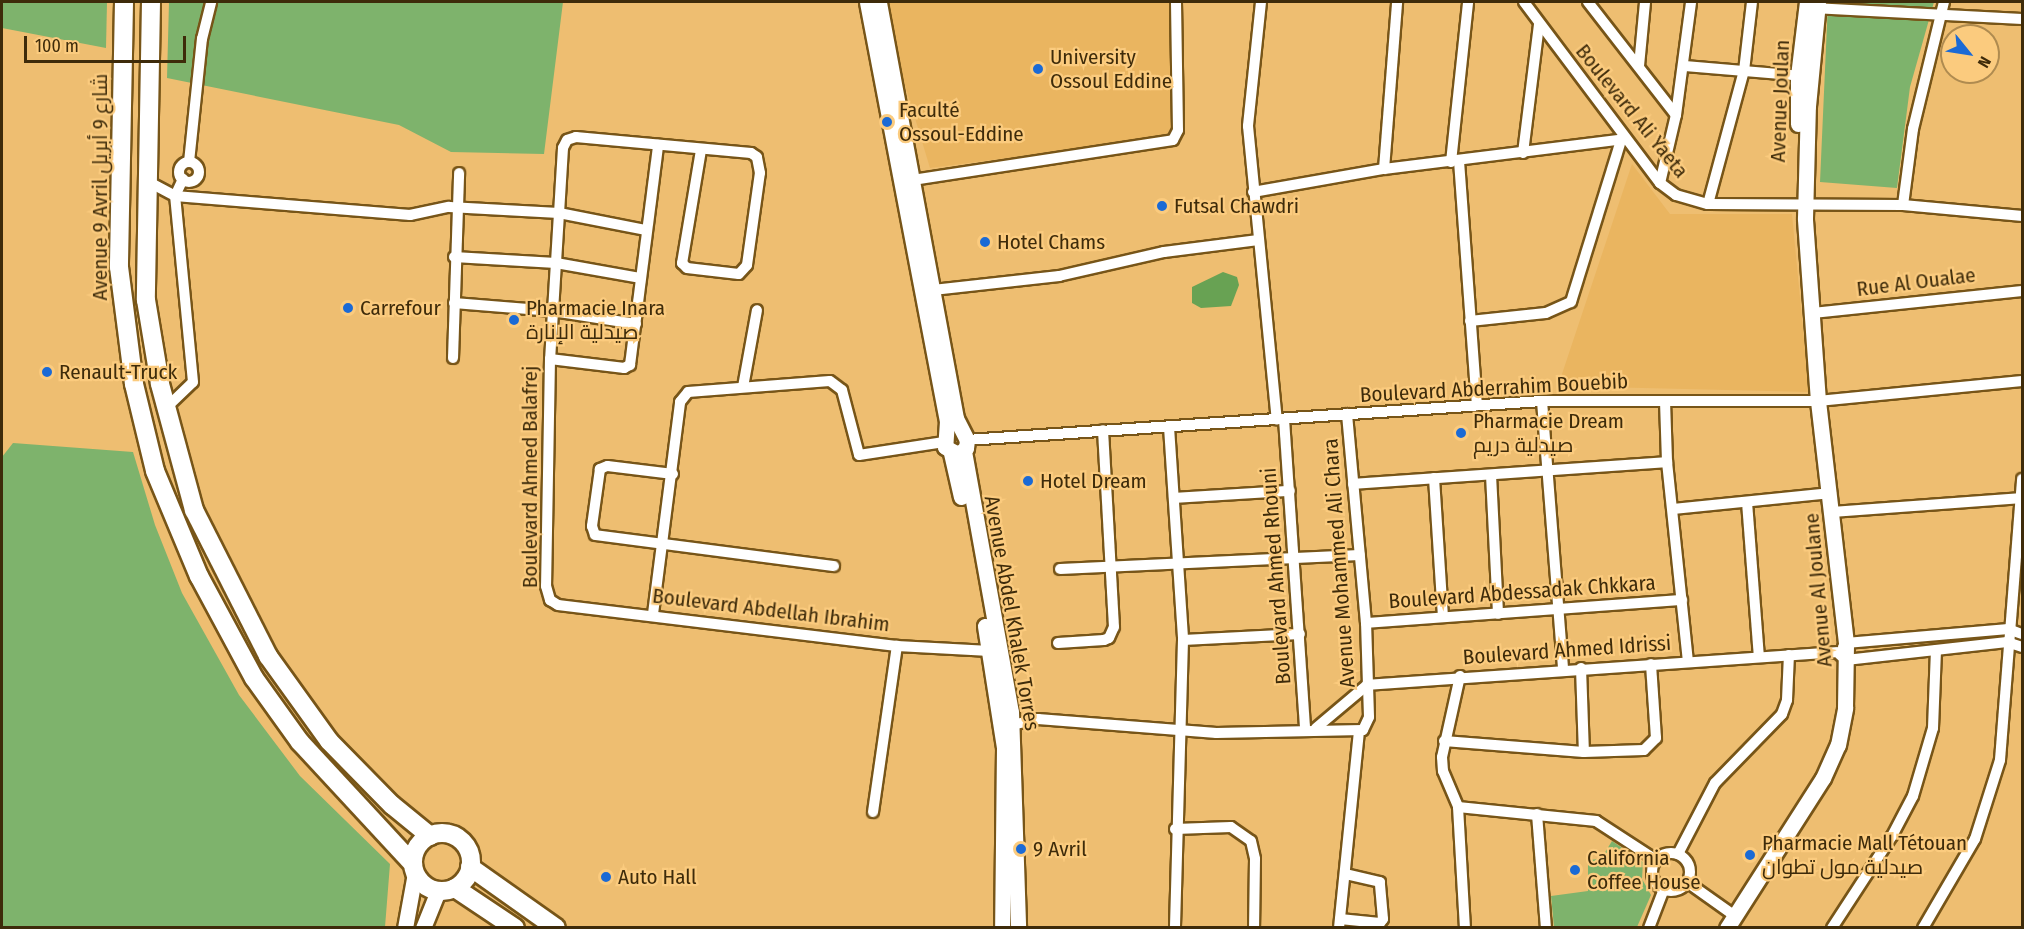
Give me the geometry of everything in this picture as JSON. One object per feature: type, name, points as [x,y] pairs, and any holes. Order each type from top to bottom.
[{"type":"highway","name":"Avenue 9 Avril شارع 9 أبريل","points":[[124,2],[119,267],[134,384],[155,471],[199,576],[254,678],[300,742],[414,868]]},
{"type":"highway","points":[[151,2],[146,300],[166,408],[194,510],[268,656],[329,741],[392,805],[430,836]]},
{"type":"highway","points":[[446,890],[470,867],[470,857],[460,839],[450,834],[430,836],[417,847],[414,868],[420,882],[446,890],[514,927]]},
{"type":"highway","points":[[470,867],[556,927]]},
{"type":"main road","name":"Avenue Abdel Khalek Torres","points":[[867,2],[933,290],[956,418],[956,443],[1004,748],[1002,927]]},
{"type":"main road","name":"Avenue Abdel Khalek Torres","points":[[879,2],[907,180],[956,443],[1010,707],[1018,927]]},
{"type":"main road","name":"Avenue Joulan","points":[[1804,202],[1804,76],[1813,5]]},
{"type":"main road","name":"Avenue Al Joulane","points":[[1731,922],[1830,764],[1843,726],[1843,652],[1831,493],[1818,401],[1804,202]]},
{"type":"main road","points":[[405,927],[414,868]]},
{"type":"main road","points":[[423,927],[446,890]]},
{"type":"street","points":[[189,162],[202,39],[211,2]]},
{"type":"street","points":[[907,180],[1168,142],[1176,136],[1176,2]]},
{"type":"street","name":"Boulevard Ahmed Rhouni","points":[[1261,2],[1248,126],[1252,192],[1290,491],[1300,634],[1311,729]]},
{"type":"street","points":[[1384,169],[1397,2]]},
{"type":"street","points":[[1468,2],[1455,161],[1477,405]]},
{"type":"street","name":"Boulevard Ali Yaeta","points":[[1524,2],[1624,140],[1660,183],[1676,195],[1708,204],[1804,202],[1904,205],[2022,216]]},
{"type":"street","points":[[1588,2],[1676,115]]},
{"type":"street","points":[[1639,66],[1645,2]]},
{"type":"street","points":[[1660,183],[1676,115],[1691,2]]},
{"type":"street","points":[[1708,204],[1744,71],[1752,2]]},
{"type":"street","points":[[1904,205],[1913,129],[1944,2]]},
{"type":"street","points":[[1813,5],[2022,19]]},
{"type":"street","points":[[1523,153],[1539,25]]},
{"type":"street","points":[[1684,66],[1804,76]]},
{"type":"street","name":"Boulevard Ahmed Balafrej","points":[[550,600],[546,586],[550,359],[563,147],[567,140],[658,145]]},
{"type":"street","points":[[1252,192],[1384,169],[1624,140],[1571,302],[1546,313],[1470,321]]},
{"type":"street","points":[[550,359],[627,368],[631,363],[658,145],[752,153],[760,161],[747,265],[739,274],[687,268],[682,263],[701,150]]},
{"type":"street","points":[[189,162],[181,166],[197,198]]},
{"type":"street","points":[[166,408],[193,382],[175,196],[199,171],[189,162]]},
{"type":"street","points":[[453,358],[454,257],[459,173]]},
{"type":"street","points":[[147,181],[175,196],[410,215],[458,207],[560,213],[646,230]]},
{"type":"street","points":[[933,290],[1059,276],[1164,252],[1258,240]]},
{"type":"street","points":[[454,257],[556,263],[640,278]]},
{"type":"street","name":"Rue Al Oualae","points":[[1813,313],[2022,291]]},
{"type":"street","points":[[454,303],[553,311],[636,324]]},
{"type":"street","points":[[653,615],[682,398],[692,390],[743,387],[757,310]]},
{"type":"street","name":"Boulevard Abderrahim Bouebib","points":[[743,387],[838,383],[854,450],[861,457],[956,443],[1103,430],[1477,405],[1542,401],[1818,401],[2022,381]]},
{"type":"street","points":[[1542,401],[1563,670]]},
{"type":"street","points":[[1665,401],[1667,462],[1688,662]]},
{"type":"street","name":"Avenue Mohammed Ali Chara","points":[[1347,414],[1366,623],[1369,709],[1367,725],[1359,732]]},
{"type":"street","points":[[1169,426],[1183,640],[1175,829],[1175,927]]},
{"type":"street","points":[[1058,643],[1104,640],[1112,634],[1111,566],[1103,430]]},
{"type":"street","points":[[1353,484],[1667,462]]},
{"type":"street","points":[[673,474],[607,466],[597,473],[592,526],[595,535],[663,546],[834,566]]},
{"type":"street","points":[[1491,475],[1498,614]]},
{"type":"street","points":[[1434,478],[1443,618]]},
{"type":"street","points":[[1923,927],[1960,869],[1989,803],[2005,734],[2007,642],[2022,479]]},
{"type":"street","points":[[1174,498],[1290,491]]},
{"type":"street","points":[[1673,509],[1831,493]]},
{"type":"street","points":[[1832,512],[2021,497]]},
{"type":"street","points":[[1747,502],[1759,657]]},
{"type":"street","points":[[1059,569],[1360,555]]},
{"type":"street","name":"Boulevard Abdellah Ibrahim","points":[[550,600],[558,604],[897,646],[990,651]]},
{"type":"street","name":"Boulevard Abdessadak Chkkara","points":[[1366,623],[1682,600]]},
{"type":"street","points":[[1843,652],[2008,629],[2022,634]]},
{"type":"street","points":[[1183,640],[1300,634]]},
{"type":"street","points":[[1843,652],[1936,650],[2007,642],[2022,647]]},
{"type":"street","points":[[873,812],[897,646]]},
{"type":"street","points":[[1832,927],[1892,836],[1913,796],[1933,728],[1936,650]]},
{"type":"street","name":"Boulevard Ahmed Idrissi","points":[[1367,685],[1460,676],[1843,652]]},
{"type":"street","points":[[1678,854],[1708,792],[1782,714],[1788,693],[1789,655]]},
{"type":"street","points":[[1444,741],[1584,752],[1638,752],[1653,744],[1656,729],[1651,664]]},
{"type":"street","points":[[1581,669],[1584,752]]},
{"type":"street","points":[[1460,676],[1444,741],[1443,771],[1458,807],[1465,927]]},
{"type":"street","points":[[1311,729],[1367,685]]},
{"type":"street","points":[[1010,707],[1038,719]]},
{"type":"street","points":[[1012,725],[1038,719],[1242,733],[1311,729],[1359,732],[1340,923],[1380,923],[1383,919],[1380,882],[1345,874]]},
{"type":"street","points":[[1458,807],[1596,821],[1656,860]]},
{"type":"street","points":[[1537,814],[1546,927]]},
{"type":"street","points":[[1175,829],[1231,827],[1251,841],[1255,859],[1254,927]]},
{"type":"street","points":[[1666,854],[1678,854],[1689,868],[1687,882],[1675,890],[1664,889],[1653,874],[1656,860],[1666,854]]},
{"type":"street","points":[[1687,882],[1731,922]]},
{"type":"street","points":[[1649,927],[1664,889]]},
{"type":"shaded area","name":"University Ossoul Eddine","points":[[880,2],[1173,2],[1176,136],[930,168]]},
{"type":"shaded area","points":[[1632,164],[1670,214],[1792,214],[1809,392],[1558,386]]},
{"type":"green space","points":[[2,2],[107,2],[106,48],[2,28]]},
{"type":"green space","points":[[169,2],[563,2],[544,154],[451,152],[399,125],[167,78]]},
{"type":"green space","points":[[1828,2],[1934,2],[1910,87],[1897,188],[1820,182]]},
{"type":"green space","points":[[1223,272],[1237,277],[1239,285],[1231,306],[1201,308],[1192,303],[1192,287]]},
{"type":"green space","points":[[13,443],[133,452],[155,525],[182,593],[239,695],[300,776],[390,864],[385,927],[2,927],[2,457]]},
{"type":"green space","points":[[1612,841],[1643,862],[1642,879],[1651,895],[1637,927],[1554,927],[1551,896],[1588,891],[1588,860],[1601,859]]},
{"type":"place","name":"University Ossoul Eddine","points":[[1038,69]]},
{"type":"place","name":"Faculté Ossoul-Eddine","points":[[887,122]]},
{"type":"place","name":"Futsal Chawdri","points":[[1162,206]]},
{"type":"place","name":"Hotel Chams","points":[[985,242]]},
{"type":"place","name":"Carrefour","points":[[348,308]]},
{"type":"place","name":"Pharmacie Inara صيدلية الإنارة","points":[[514,320]]},
{"type":"place","name":"Renault-Truck","points":[[47,372]]},
{"type":"place","name":"Pharmacie Dream صيدلية دريم","points":[[1461,433]]},
{"type":"place","name":"Hotel Dream","points":[[1028,481]]},
{"type":"place","name":"9 Avril","points":[[1021,849]]},
{"type":"place","name":"Pharmacie Mall Tétouan صيدلية مول تطوان","points":[[1750,855]]},
{"type":"place","name":"California Coffee House","points":[[1575,870]]},
{"type":"place","name":"Auto Hall","points":[[606,877]]}]
